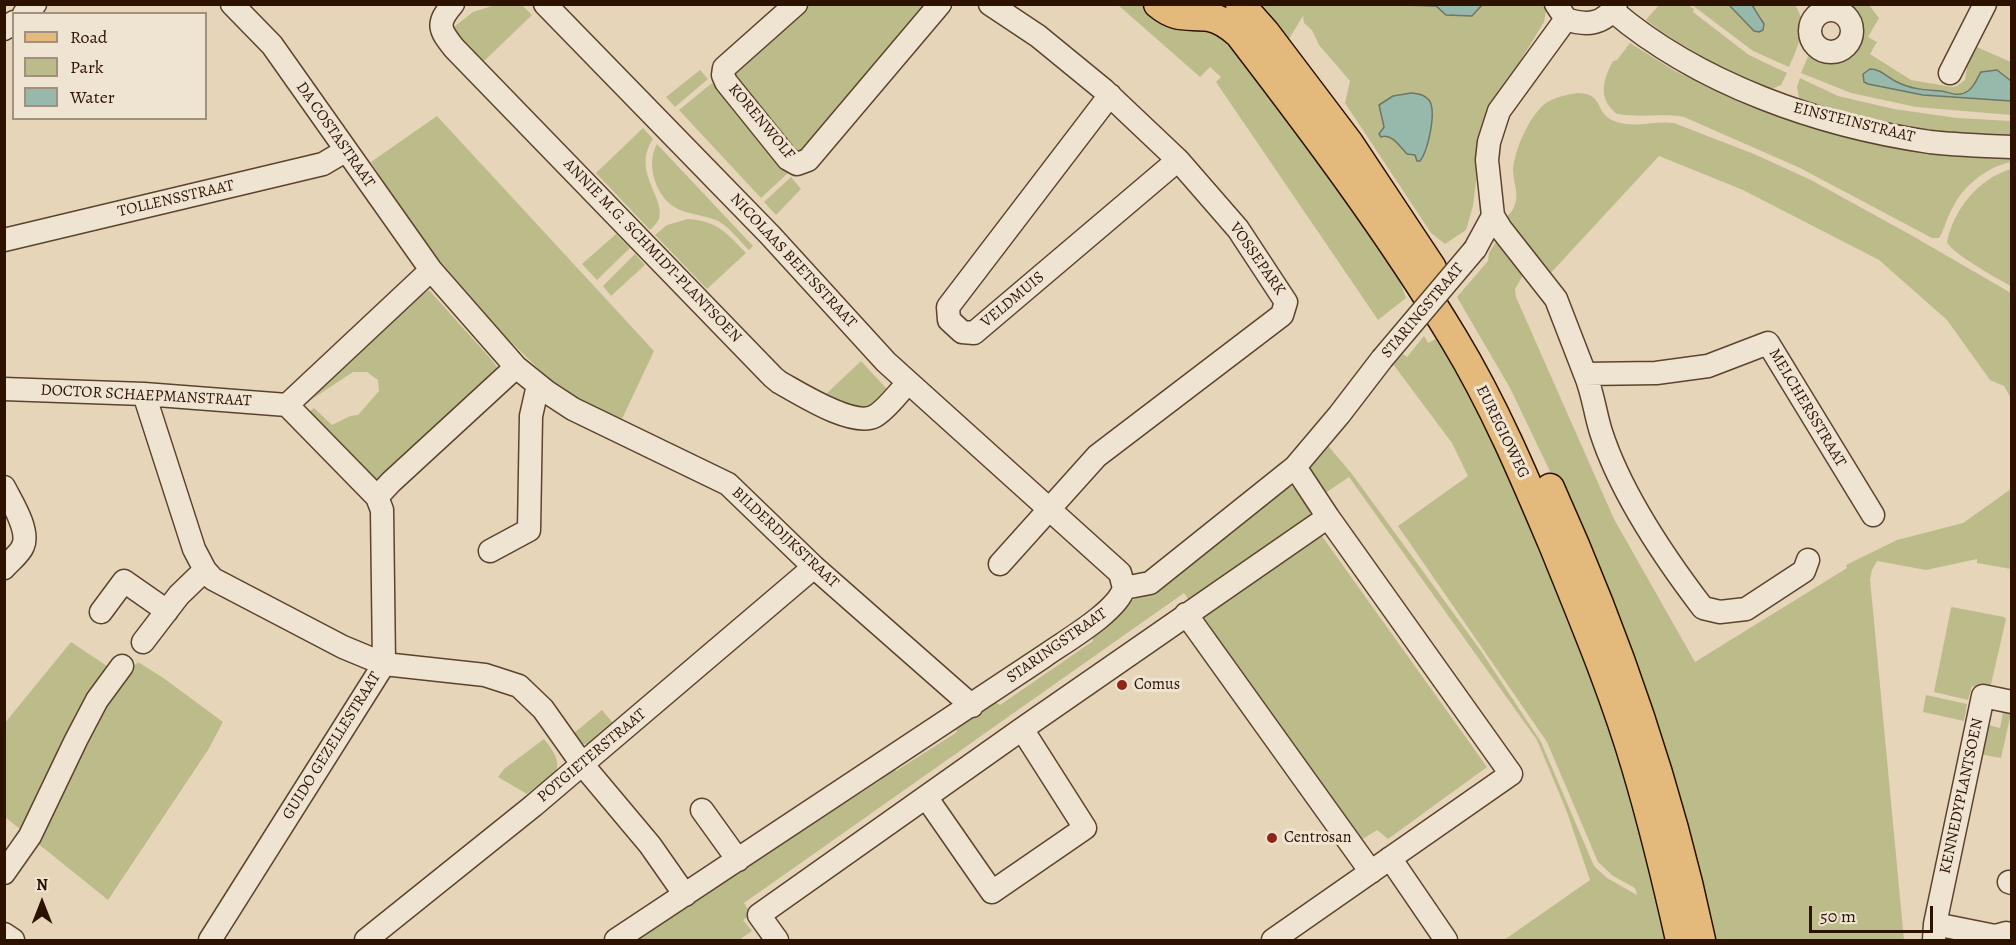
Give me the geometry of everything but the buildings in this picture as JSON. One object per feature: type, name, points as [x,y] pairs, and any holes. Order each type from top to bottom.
[{"type":"main road","name":"EUREGIOWEG","points":[[1240,4],[1265,32],[1349,143],[1424,254],[1518,418],[1591,581],[1627,676],[1656,762],[1678,841],[1701,940]]},
{"type":"main road","name":"EUREGIOWEG","points":[[1249,4],[1265,32]]},
{"type":"main road","name":"EUREGIOWEG","points":[[1182,8],[1201,17],[1218,20],[1231,27],[1285,93],[1406,263],[1455,340],[1502,427],[1570,586],[1636,765],[1680,940]]},
{"type":"street","name":"DA COSTASTRAAT","points":[[232,4],[272,45],[430,270],[516,367]]},
{"type":"street","name":"ANNIE M.G. SCHMIDT-PLANTSOEN","points":[[453,4],[445,13],[440,24],[441,30],[454,48],[773,377],[846,416],[862,419],[877,415],[909,383]]},
{"type":"street","name":"NICOLAAS BEETSSTRAAT","points":[[545,4],[770,235],[886,362],[1120,573],[1124,588]]},
{"type":"street","name":"KORENWOLF","points":[[796,4],[724,68],[723,75],[726,82],[788,159],[797,164],[807,160],[940,4]]},
{"type":"street","name":"VOSSEPARK","points":[[990,4],[1038,36],[1110,95],[1178,160],[1244,238],[1287,303],[1282,315],[1097,456],[1048,510]]},
{"type":"street","points":[[1950,74],[1985,4]]},
{"type":"street","points":[[1615,8],[1597,22],[1586,24],[1561,12],[1499,111],[1487,160],[1484,233],[1501,229],[1556,299],[1586,374],[1602,434],[1629,496],[1675,571],[1703,608],[1720,612],[1746,609],[1804,571],[1808,560]]},
{"type":"street","name":"EINSTEINSTRAAT","points":[[1615,8],[1636,30],[1692,64],[1781,105],[1837,123],[1931,142],[2012,147]]},
{"type":"street","name":"VELDMUIS","points":[[1110,95],[948,307],[949,320],[962,332],[974,333],[1178,160]]},
{"type":"street","name":"TOLLENSSTRAAT","points":[[4,240],[323,164],[345,151]]},
{"type":"street","name":"STARINGSTRAAT","points":[[616,940],[972,706],[1105,613],[1121,597],[1124,588],[1150,583],[1295,467],[1484,233]]},
{"type":"street","points":[[430,270],[287,405],[377,497],[516,367]]},
{"type":"street","name":"MELCHERSSTRAAT","points":[[1586,374],[1656,373],[1708,366],[1768,343],[1873,514]]},
{"type":"street","name":"BILDERDIJKSTRAAT","points":[[516,367],[573,409],[728,484],[814,567],[972,706]]},
{"type":"street","points":[[490,551],[529,530],[531,416],[538,385]]},
{"type":"street","name":"DOCTOR SCHAEPMANSTRAAT","points":[[4,389],[144,394],[287,405]]},
{"type":"street","points":[[144,394],[194,549],[205,570],[213,579],[343,647],[384,664],[485,675],[519,686],[543,709],[582,764],[650,844],[685,895]]},
{"type":"street","points":[[1273,940],[1511,774],[1295,467]]},
{"type":"street","points":[[4,487],[23,527],[25,537],[22,548],[4,568]]},
{"type":"street","name":"GUIDO GEZELLESTRAAT","points":[[210,940],[384,664],[382,510],[377,497]]},
{"type":"street","points":[[1000,564],[1048,510]]},
{"type":"street","points":[[777,940],[759,915],[1186,614],[1328,517]]},
{"type":"street","name":"POTGIETERSTRAAT","points":[[366,940],[533,806],[814,567]]},
{"type":"street","points":[[143,642],[179,595],[205,570]]},
{"type":"street","points":[[101,612],[124,581],[166,611]]},
{"type":"street","points":[[1186,614],[1371,872]]},
{"type":"street","points":[[4,873],[25,844],[97,700],[122,666]]},
{"type":"street","name":"KENNEDYPLANTSOEN","points":[[2012,702],[1983,696],[1934,932],[1995,936],[2012,934]]},
{"type":"street","points":[[926,796],[992,892],[1022,872],[1085,828],[1022,729]]},
{"type":"street","points":[[702,810],[738,860]]},
{"type":"street","points":[[1390,858],[1446,940]]},
{"type":"street","points":[[4,934],[13,940]]},
{"type":"green space","points":[[1401,4],[1436,6],[1446,15],[1472,16],[1482,5],[1547,5],[1544,22],[1500,94],[1478,165],[1473,206],[1466,230],[1445,244],[1431,233],[1345,103],[1350,81],[1319,45],[1312,30],[1304,23],[1303,16],[1287,42],[1259,5]],"holes":[[[1393,96],[1432,108],[1427,150],[1416,156],[1389,136],[1381,137],[1380,134],[1384,127],[1379,105]]]},
{"type":"green space","points":[[495,5],[522,5],[532,15],[482,63],[450,30],[473,12]]},
{"type":"green space","points":[[805,5],[932,5],[812,148],[792,153],[730,69]]},
{"type":"green space","points":[[1118,5],[1142,5],[1157,20],[1215,29],[1226,38],[1391,258],[1406,298],[1378,320],[1216,82],[1221,77],[1210,67],[1200,77]]},
{"type":"green space","points":[[1659,5],[1688,5],[1694,9],[1693,12],[1749,55],[1787,73],[1781,85],[1769,90],[1690,50],[1646,20]]},
{"type":"green space","points":[[1692,5],[1729,5],[1754,31],[1759,32],[1763,30],[1761,17],[1752,5],[1795,5],[1802,28],[1799,43],[1789,67],[1753,51]]},
{"type":"green space","points":[[1851,5],[1869,5],[1879,18],[1868,37],[1877,42],[1870,54],[1911,80],[1957,86],[1965,80],[1967,67],[1963,62],[1972,45],[2011,62],[2011,81],[1981,72],[1972,87],[1961,93],[1944,94],[1913,88],[1870,69],[1864,82],[1923,95],[2011,101],[2011,115],[1916,107],[1851,93],[1801,73],[1811,49],[1819,56],[1832,59],[1842,57],[1852,50],[1859,34],[1859,28]]},
{"type":"green space","points":[[1630,43],[1675,71],[1725,93],[2011,156],[2011,162],[1993,168],[1970,184],[1953,207],[1939,238],[1932,238],[1800,168],[1684,117],[1617,114],[1604,95],[1605,82],[1613,61],[1617,60]]},
{"type":"green space","points":[[700,70],[708,79],[675,107],[666,97]]},
{"type":"green space","points":[[1800,78],[1838,96],[1894,109],[1957,118],[2011,121],[2011,138],[1902,127],[1854,117],[1799,99],[1797,87]]},
{"type":"green space","points":[[712,83],[788,173],[761,198],[679,110]]},
{"type":"green space","points":[[1577,93],[1591,96],[1606,116],[1620,123],[1635,125],[1674,123],[1754,154],[1811,180],[2011,293],[2011,398],[2004,386],[1990,380],[1947,320],[1879,260],[1743,190],[1659,156],[1548,276],[1506,218],[1516,202],[1514,162],[1524,133],[1540,108],[1553,99]]},
{"type":"green space","points":[[437,116],[654,351],[621,421],[566,396],[506,337],[415,232],[371,162]]},
{"type":"green space","points":[[643,128],[653,139],[647,151],[647,173],[660,211],[659,219],[650,230],[596,173]]},
{"type":"green space","points":[[657,144],[753,246],[749,250],[718,221],[687,213],[670,204],[659,189],[653,171],[652,161]]},
{"type":"green space","points":[[2012,169],[2011,286],[1965,259],[1947,242],[1955,218],[1969,197],[1988,180]]},
{"type":"green space","points":[[791,177],[801,189],[776,215],[764,202]]},
{"type":"green space","points":[[688,219],[707,222],[721,229],[746,253],[707,289],[655,235],[667,225]]},
{"type":"green space","points":[[616,234],[630,248],[597,280],[582,264]]},
{"type":"green space","points":[[1502,242],[1525,272],[1515,289],[1516,297],[1614,519],[1695,662],[1847,568],[1846,565],[1897,540],[1963,523],[2011,489],[2011,569],[1977,563],[1977,559],[1926,570],[1877,561],[1872,570],[1870,579],[1904,940],[1710,940],[1581,536],[1510,388],[1457,297],[1488,261],[1489,253],[1495,243]]},
{"type":"green space","points":[[635,254],[645,265],[611,296],[603,286]]},
{"type":"green space","points":[[429,290],[497,367],[494,377],[381,482],[371,483],[306,414],[314,408],[332,425],[350,416],[358,415],[379,391],[378,380],[367,372],[353,372],[303,405],[417,292],[421,295]]},
{"type":"green space","points":[[1424,336],[1428,343],[1441,336],[1565,583],[1676,940],[1504,940],[1590,880],[1567,812],[1537,740],[1349,477],[1321,496],[1308,468],[1324,441],[1352,474],[1481,651],[1541,742],[1594,866],[1607,878],[1637,895],[1635,888],[1613,876],[1598,862],[1547,742],[1398,526],[1468,476],[1452,443],[1393,364],[1403,354],[1407,357]]},
{"type":"green space","points":[[861,361],[887,389],[869,408],[858,411],[825,395]]},
{"type":"green space","points":[[1285,482],[1301,493],[1312,506],[1309,518],[1487,767],[1388,839],[1377,830],[1361,840],[1184,593],[744,903],[752,915],[743,920],[752,931],[739,940],[636,940],[881,780],[880,777],[892,768],[896,771],[957,732],[955,727],[995,702],[1000,705],[1093,641],[1092,636],[1130,602],[1169,577]]},
{"type":"green space","points":[[1952,607],[2006,619],[1990,689],[1972,686],[1968,700],[1934,692]]},
{"type":"green space","points":[[71,642],[107,666],[114,657],[131,669],[138,662],[223,722],[208,750],[108,900],[5,817],[4,724]]},
{"type":"green space","points":[[1926,695],[1967,704],[1964,721],[1923,712]]},
{"type":"green space","points":[[2004,708],[2011,713],[2001,758],[1979,754],[1985,724],[2000,728]]},
{"type":"green space","points":[[602,710],[613,723],[588,744],[579,744],[574,733]]},
{"type":"green space","points":[[544,739],[556,758],[556,772],[527,794],[498,777],[504,769]]},
{"type":"water","points":[[1401,5],[1482,5],[1472,16],[1446,15],[1436,6]]},
{"type":"water","points":[[1729,5],[1752,5],[1764,24],[1763,30],[1754,31]]},
{"type":"water","points":[[1870,69],[1880,71],[1901,84],[1923,90],[1957,94],[1970,89],[1981,72],[1997,70],[2011,81],[2011,101],[1923,95],[1868,84],[1864,82],[1863,74]]},
{"type":"water","points":[[1411,93],[1425,97],[1431,105],[1432,121],[1426,149],[1420,161],[1417,161],[1415,155],[1407,154],[1389,137],[1381,137],[1379,134],[1384,127],[1379,105],[1393,96]]},
{"type":"place","name":"Comus","points":[[1122,685]]},
{"type":"place","name":"Centrosan","points":[[1272,838]]}]
